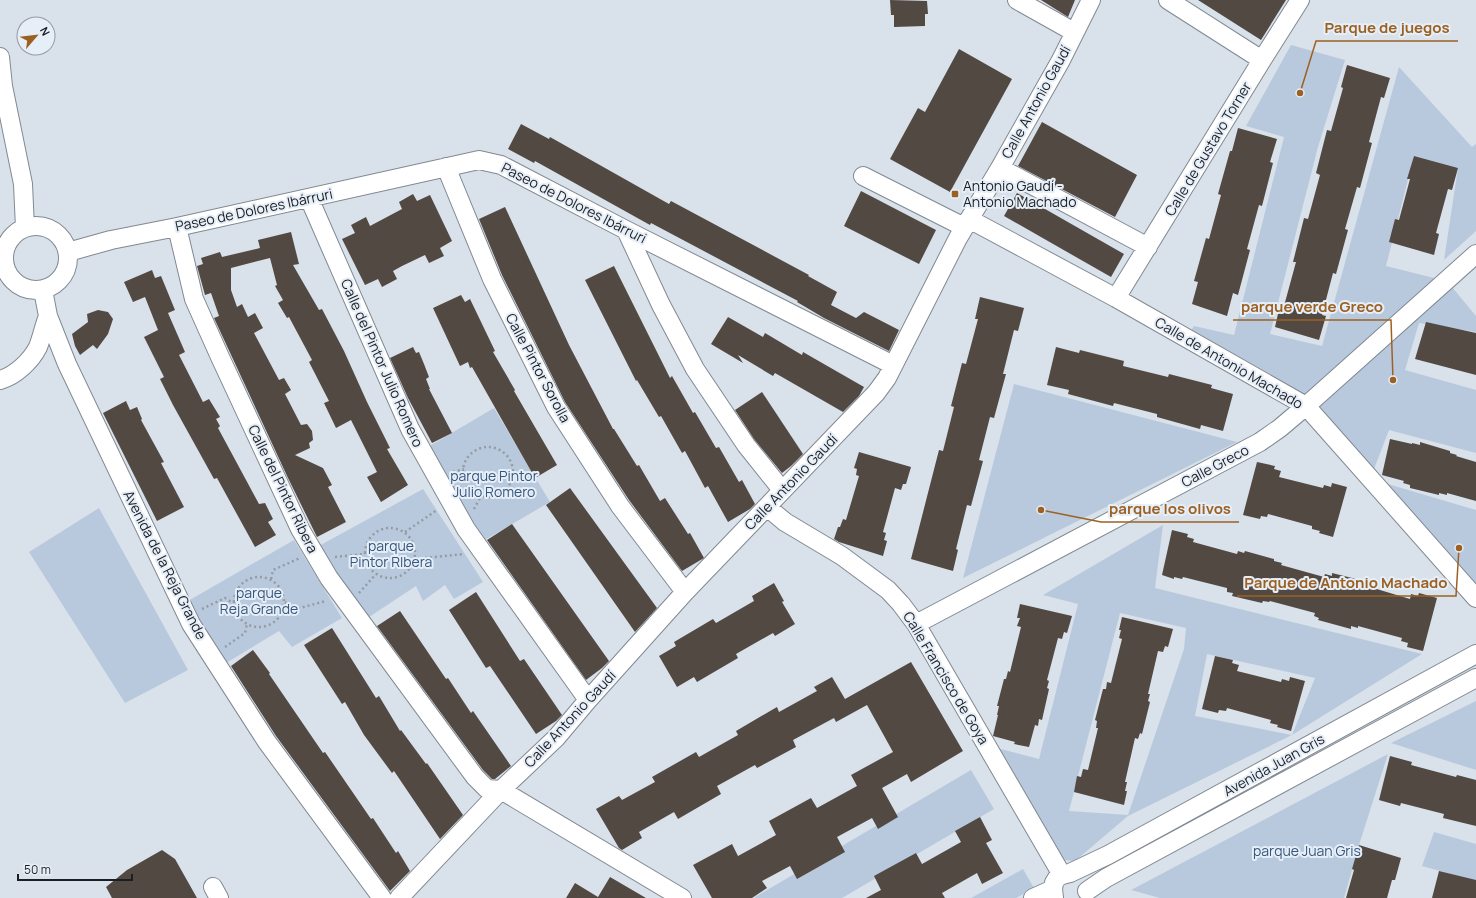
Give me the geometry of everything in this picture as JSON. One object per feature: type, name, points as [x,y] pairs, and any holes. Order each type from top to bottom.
[{"type":"street","points":[[1017,0],[1074,32]]},
{"type":"street","name":"Calle Antonio Gaudí","points":[[399,898],[501,790],[556,738],[685,592],[876,393],[887,378],[967,223],[1061,60],[1091,0]]},
{"type":"street","points":[[1168,0],[1262,60]]},
{"type":"street","name":"Calle de Gustavo Torner","points":[[1116,298],[1300,0]]},
{"type":"street","points":[[0,57],[3,86],[23,184],[25,228]]},
{"type":"street","name":"Paseo de Dolores Ibárruri","points":[[68,252],[111,240],[177,227],[479,160],[501,165],[893,365]]},
{"type":"street","name":"Calle Pintor Sorolla","points":[[446,167],[492,279],[556,407],[620,506],[685,592]]},
{"type":"street","points":[[1000,168],[1148,247]]},
{"type":"street","name":"Calle de Antonio Machado","points":[[863,176],[967,223],[1116,298],[1306,406],[1476,598]]},
{"type":"street","name":"Calle del Pintor Julio Romero","points":[[309,198],[410,429],[466,529],[588,700]]},
{"type":"street","points":[[33,226],[44,226],[53,230],[61,237],[68,252],[68,264],[64,275],[58,282],[43,290],[34,290],[20,286],[9,275],[5,266],[5,248],[11,238],[15,233],[33,226]]},
{"type":"street","name":"Calle del Pintor Ribera","points":[[177,227],[194,299],[300,529],[329,578],[475,777],[487,789],[501,790],[655,874],[682,898]]},
{"type":"street","points":[[626,230],[661,305],[695,369],[746,445],[782,490]]},
{"type":"street","name":"Calle Greco","points":[[916,624],[1260,442],[1280,428],[1306,406],[1476,254]]},
{"type":"street","name":"Avenida de la Reja Grande","points":[[43,290],[48,316],[67,364],[187,614],[267,742],[382,898]]},
{"type":"street","points":[[0,380],[5,379],[19,370],[38,347],[48,316]]},
{"type":"street","name":"Calle Francisco de Goya","points":[[767,507],[785,522],[842,556],[888,590],[901,604],[916,624],[1060,884]]},
{"type":"street","name":"Avenida Juan Gris","points":[[1060,884],[1121,848],[1476,654]]},
{"type":"street","name":"Avenida Juan Gris","points":[[1086,894],[1106,878],[1476,678]]},
{"type":"street","name":"Avenida Juan Gris","points":[[1032,898],[1077,874],[1086,884],[1086,894]]},
{"type":"path","points":[[481,449],[498,449],[510,460],[513,468],[513,476],[511,484],[506,490],[492,497],[481,496],[470,489],[466,482],[464,469],[468,458],[474,452],[481,449]]},
{"type":"path","points":[[446,474],[464,469]]},
{"type":"path","points":[[472,512],[481,496]]},
{"type":"path","points":[[405,532],[437,510]]},
{"type":"path","points":[[382,529],[398,529],[405,532],[415,547],[415,560],[413,564],[408,571],[393,579],[384,578],[376,574],[370,569],[366,562],[366,546],[369,538],[375,532],[382,529]]},
{"type":"path","points":[[333,558],[365,554]]},
{"type":"path","points":[[415,560],[465,554]]},
{"type":"path","points":[[271,579],[273,570],[304,556]]},
{"type":"path","points":[[358,595],[376,574]]},
{"type":"path","points":[[263,576],[271,579],[278,585],[283,592],[285,602],[282,615],[276,621],[270,625],[254,627],[247,624],[238,615],[234,602],[235,594],[239,586],[246,580],[263,576]]},
{"type":"path","points":[[187,614],[195,612],[225,598],[234,602]]},
{"type":"path","points":[[285,602],[296,610],[330,599]]},
{"type":"path","points":[[212,656],[245,633],[247,624]]},
{"type":"green space","points":[[1291,45],[1345,60],[1318,147],[1270,334],[1322,346],[1399,67],[1472,147],[1476,144],[1476,231],[1444,260],[1458,168],[1414,156],[1386,266],[1438,279],[1306,398],[1190,332],[1194,326],[1234,335],[1284,137],[1246,126]]},
{"type":"green space","points":[[1452,287],[1476,316],[1476,332],[1419,323],[1405,370],[1476,390],[1476,453],[1389,430],[1374,469],[1314,408]]},
{"type":"green space","points":[[1014,384],[1237,442],[963,578]]},
{"type":"green space","name":"parque Pintor Julio Romero","points":[[494,408],[550,502],[483,541],[428,447]]},
{"type":"green space","points":[[1381,482],[1476,510],[1476,587]]},
{"type":"green space","name":"parque Pintor RIbera","points":[[423,489],[483,582],[454,599],[445,585],[423,601],[416,586],[366,619],[317,547]]},
{"type":"green space","points":[[99,508],[188,670],[125,703],[29,552]]},
{"type":"green space","points":[[1163,525],[1155,588],[1422,654],[1292,735],[1128,816],[1075,861],[1062,860],[997,748],[1039,759],[1078,604],[1043,595]],"holes":[[[1120,613],[1186,628],[1184,649],[1128,815],[1069,811]],[[1207,654],[1315,678],[1292,735],[1195,716]]]},
{"type":"green space","name":"parque Reja Grande","points":[[294,540],[342,618],[292,647],[279,631],[226,663],[188,601]]},
{"type":"green space","points":[[1476,701],[1476,770],[1391,743]]},
{"type":"green space","name":"parque Juan Gris","points":[[1388,754],[1344,898],[1160,898],[1131,890]]},
{"type":"green space","points":[[971,770],[994,809],[842,898],[755,898],[755,897]]},
{"type":"green space","points":[[1434,832],[1476,844],[1476,881],[1422,866]]},
{"type":"green space","points":[[1023,869],[1034,888],[1016,898],[971,898]]},
{"type":"building","points":[[890,0],[927,1],[928,14],[925,14],[925,26],[894,27],[894,15],[891,15]]},
{"type":"building","points":[[1041,0],[1075,0],[1068,17]]},
{"type":"building","points":[[1198,0],[1286,0],[1261,40]]},
{"type":"building","points":[[959,49],[1012,79],[950,192],[890,159],[918,108],[925,112]]},
{"type":"building","points":[[1347,65],[1390,78],[1384,98],[1381,97],[1369,142],[1372,143],[1360,188],[1357,187],[1345,229],[1348,230],[1336,274],[1333,273],[1322,315],[1326,316],[1319,340],[1275,327],[1280,305],[1284,306],[1296,262],[1293,262],[1304,218],[1308,219],[1320,175],[1316,173],[1327,130],[1331,131],[1343,88],[1341,87]]},
{"type":"building","points":[[1042,122],[1137,175],[1115,217],[1018,166]]},
{"type":"building","points":[[521,124],[549,139],[550,137],[669,204],[671,201],[809,275],[808,276],[837,292],[831,305],[856,318],[864,312],[899,330],[889,351],[824,318],[797,302],[798,301],[651,223],[650,225],[535,161],[534,163],[508,149]]},
{"type":"building","points":[[1238,128],[1277,139],[1270,162],[1273,163],[1262,206],[1259,205],[1247,249],[1250,250],[1238,295],[1233,293],[1227,316],[1192,304],[1198,282],[1194,281],[1206,238],[1209,239],[1221,195],[1218,194]]},
{"type":"building","points":[[1414,156],[1458,168],[1452,190],[1448,189],[1436,233],[1439,234],[1434,255],[1389,242],[1395,219],[1399,220],[1410,179],[1407,179]]},
{"type":"building","points":[[861,191],[936,230],[919,264],[844,226]]},
{"type":"building","points":[[1017,193],[1124,254],[1111,277],[1004,216]]},
{"type":"building","points":[[413,194],[417,201],[430,195],[452,241],[440,248],[444,256],[429,263],[425,255],[402,266],[393,271],[397,279],[382,287],[378,279],[365,285],[342,239],[355,233],[351,225],[366,217],[370,226],[402,209],[399,202]]},
{"type":"building","points":[[505,207],[569,345],[613,429],[637,466],[639,465],[660,501],[665,498],[688,534],[690,533],[704,558],[682,571],[629,500],[565,402],[502,275],[479,219]]},
{"type":"building","points":[[291,232],[299,264],[293,265],[319,310],[322,309],[344,351],[390,448],[387,449],[408,485],[381,502],[367,477],[377,472],[351,420],[336,428],[324,403],[329,401],[309,362],[312,360],[289,317],[287,318],[278,303],[283,300],[275,286],[277,285],[270,258],[231,268],[231,290],[237,307],[242,304],[248,317],[255,313],[263,328],[254,333],[279,380],[284,378],[291,390],[285,394],[301,425],[307,424],[312,431],[313,440],[309,443],[310,448],[295,455],[323,468],[332,485],[328,487],[346,522],[317,537],[214,318],[219,316],[211,293],[205,295],[197,266],[203,264],[201,258],[220,252],[222,257],[260,248],[258,240]]},
{"type":"building","points":[[614,266],[670,378],[672,376],[693,413],[695,412],[716,448],[719,447],[739,482],[742,480],[755,504],[750,509],[728,522],[708,486],[705,488],[685,451],[682,453],[661,416],[659,417],[637,380],[636,381],[585,280]]},
{"type":"building","points":[[152,270],[155,278],[161,276],[175,310],[168,313],[185,352],[179,355],[203,402],[209,399],[220,417],[216,419],[220,426],[218,428],[259,504],[265,503],[273,519],[268,522],[276,535],[255,547],[217,478],[214,479],[173,405],[160,379],[164,377],[144,337],[158,330],[145,297],[133,302],[124,282]]},
{"type":"building","points":[[461,295],[465,302],[470,299],[495,351],[493,352],[557,465],[535,478],[472,367],[470,368],[468,362],[460,366],[433,308]]},
{"type":"building","points":[[980,297],[1024,308],[1018,331],[1014,330],[1003,374],[1006,374],[994,418],[990,417],[979,460],[983,461],[971,506],[967,505],[956,549],[958,550],[953,571],[911,559],[939,450],[943,451],[954,407],[951,406],[962,363],[966,364],[978,319],[975,319]]},
{"type":"building","points":[[98,310],[108,312],[113,319],[108,334],[97,349],[93,345],[80,355],[75,346],[72,334],[88,322],[87,314]]},
{"type":"building","points":[[728,317],[763,337],[765,333],[802,355],[803,352],[864,387],[859,396],[843,412],[775,373],[773,376],[738,355],[743,363],[711,344]]},
{"type":"building","points":[[1426,322],[1476,333],[1476,375],[1415,359]]},
{"type":"building","points":[[413,347],[416,353],[419,352],[429,377],[426,379],[429,389],[452,433],[432,443],[408,398],[390,358]]},
{"type":"building","points":[[1056,347],[1079,353],[1080,350],[1124,361],[1123,366],[1168,377],[1169,374],[1212,385],[1211,388],[1233,394],[1223,431],[1201,425],[1200,429],[1157,417],[1157,414],[1114,403],[1113,406],[1068,394],[1069,390],[1047,385]]},
{"type":"building","points":[[762,392],[803,454],[782,473],[754,439],[735,410]]},
{"type":"building","points":[[126,401],[130,410],[137,407],[142,419],[141,420],[164,462],[161,463],[184,507],[157,521],[103,413]]},
{"type":"building","points":[[1390,439],[1420,445],[1420,442],[1450,451],[1450,453],[1457,455],[1456,456],[1476,462],[1476,501],[1447,493],[1447,495],[1439,493],[1439,495],[1410,488],[1410,485],[1403,483],[1404,481],[1382,475]]},
{"type":"building","points":[[859,452],[911,467],[906,484],[903,484],[901,490],[895,488],[883,532],[886,533],[884,540],[887,541],[883,556],[834,539],[838,527],[840,527],[843,519],[846,520],[859,476],[856,475],[857,469],[854,468]]},
{"type":"building","points":[[1257,462],[1275,466],[1274,469],[1281,471],[1279,477],[1323,488],[1324,485],[1331,487],[1332,483],[1347,487],[1333,537],[1319,533],[1320,531],[1312,529],[1312,526],[1268,514],[1267,517],[1261,516],[1260,519],[1243,515]]},
{"type":"building","points":[[570,488],[657,608],[635,632],[546,505]]},
{"type":"building","points":[[512,524],[609,661],[586,680],[487,540]]},
{"type":"building","points":[[1172,530],[1188,534],[1187,537],[1194,539],[1193,542],[1237,554],[1238,551],[1244,553],[1245,551],[1274,559],[1274,561],[1282,563],[1281,565],[1324,577],[1325,574],[1332,576],[1332,573],[1364,581],[1363,585],[1410,599],[1411,594],[1418,596],[1419,593],[1437,598],[1423,651],[1407,647],[1408,643],[1401,641],[1402,638],[1358,626],[1358,628],[1351,626],[1351,629],[1318,620],[1319,618],[1314,616],[1315,613],[1270,601],[1263,601],[1262,603],[1232,596],[1233,593],[1227,592],[1227,588],[1183,577],[1182,579],[1174,577],[1174,579],[1162,575]]},
{"type":"building","points":[[774,583],[784,601],[782,602],[795,624],[775,636],[773,633],[736,654],[738,658],[697,682],[694,677],[677,687],[659,656],[676,646],[674,642],[713,619],[716,623],[754,601],[752,596]]},
{"type":"building","points":[[476,592],[520,661],[524,659],[562,715],[556,721],[536,734],[490,666],[486,668],[449,610]]},
{"type":"building","points":[[1020,604],[1072,616],[1067,633],[1064,632],[1062,639],[1058,638],[1047,680],[1049,681],[1047,688],[1049,689],[1042,720],[1039,719],[1038,726],[1035,725],[1029,747],[1014,744],[1015,742],[993,736],[998,715],[999,706],[997,706],[1004,679],[1006,679],[1008,671],[1010,672],[1021,627],[1017,626],[1020,618],[1017,618]]},
{"type":"building","points":[[400,611],[446,679],[448,678],[471,713],[473,711],[511,766],[495,779],[492,779],[483,770],[377,626]]},
{"type":"building","points":[[1122,617],[1173,629],[1168,647],[1165,646],[1163,652],[1158,651],[1148,694],[1150,694],[1148,701],[1150,702],[1142,734],[1140,733],[1138,739],[1135,738],[1125,782],[1127,782],[1125,791],[1127,791],[1124,805],[1074,792],[1077,776],[1081,777],[1083,769],[1088,770],[1098,728],[1096,728],[1097,721],[1095,720],[1103,689],[1106,689],[1107,682],[1111,683],[1122,639],[1119,638],[1121,630],[1119,630]]},
{"type":"building","points":[[332,628],[376,698],[379,696],[400,731],[401,730],[426,764],[427,763],[463,815],[440,839],[394,771],[392,773],[364,735],[345,702],[342,704],[304,645]]},
{"type":"building","points":[[253,650],[323,753],[325,752],[371,819],[373,818],[396,853],[398,851],[410,871],[390,891],[276,736],[231,666]]},
{"type":"building","points":[[1215,656],[1233,660],[1232,663],[1239,665],[1237,671],[1281,682],[1282,679],[1289,681],[1290,677],[1305,681],[1291,731],[1277,727],[1278,725],[1270,723],[1271,720],[1227,708],[1226,711],[1219,710],[1218,713],[1202,709]]},
{"type":"building","points":[[911,662],[963,751],[911,782],[907,774],[882,788],[898,817],[878,829],[872,818],[837,837],[845,852],[797,879],[790,866],[762,881],[767,888],[752,898],[712,898],[693,865],[732,844],[738,856],[776,835],[769,821],[811,798],[817,808],[857,786],[851,775],[893,752],[867,705],[836,722],[834,718],[793,740],[796,747],[757,768],[755,765],[717,786],[721,794],[678,819],[674,812],[639,832],[642,838],[622,850],[619,848],[596,809],[619,796],[622,800],[655,782],[652,777],[696,752],[699,757],[738,735],[736,731],[777,707],[779,712],[817,691],[814,687],[832,677],[845,699]]},
{"type":"building","points":[[1390,756],[1412,762],[1411,765],[1456,777],[1457,775],[1476,780],[1476,826],[1443,818],[1444,814],[1401,803],[1400,806],[1379,800]]},
{"type":"building","points":[[980,817],[992,840],[986,843],[1003,873],[982,884],[977,873],[942,893],[945,898],[866,898],[881,890],[874,876],[916,853],[922,864],[961,842],[955,831]]},
{"type":"building","points":[[1359,845],[1401,858],[1395,880],[1392,880],[1387,898],[1346,898]]},
{"type":"building","points":[[162,850],[175,859],[197,898],[112,898],[106,887],[127,870]]},
{"type":"building","points":[[1439,871],[1476,880],[1476,898],[1432,898]]},
{"type":"building","points":[[610,877],[646,898],[566,898],[575,883],[598,897]]},
{"type":"place","name":"Parque de juegos","points":[[1300,93]]},
{"type":"place","name":"Antonio Gaudí - Antonio Machado","points":[[955,194]]},
{"type":"place","name":"parque verde Greco","points":[[1393,380]]},
{"type":"place","name":"parque los olivos","points":[[1041,510]]},
{"type":"place","name":"Parque de Antonio Machado","points":[[1459,548]]}]
